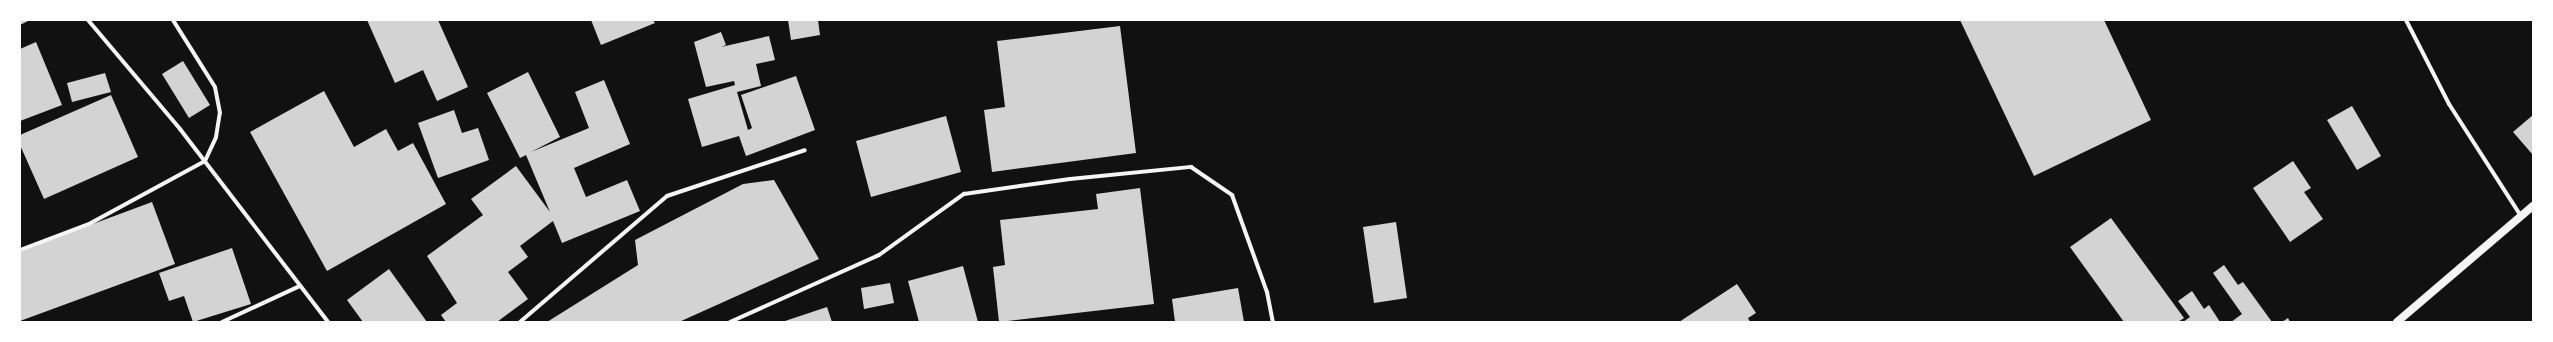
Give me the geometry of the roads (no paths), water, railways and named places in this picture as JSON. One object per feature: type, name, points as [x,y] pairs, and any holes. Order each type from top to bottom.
[{"type":"main road","points":[[2397,322],[2533,206]]},
{"type":"street","points":[[88,20],[205,161],[328,322]]},
{"type":"street","points":[[20,250],[89,224],[205,161],[216,137],[219,119],[215,87],[173,20]]},
{"type":"street","points":[[2406,20],[2449,104],[2521,216]]},
{"type":"street","points":[[520,322],[667,196],[805,150]]},
{"type":"street","points":[[730,322],[879,254],[964,194],[1070,180],[1191,167],[1232,195],[1267,292],[1273,322]]},
{"type":"street","points":[[222,322],[300,286]]}]
